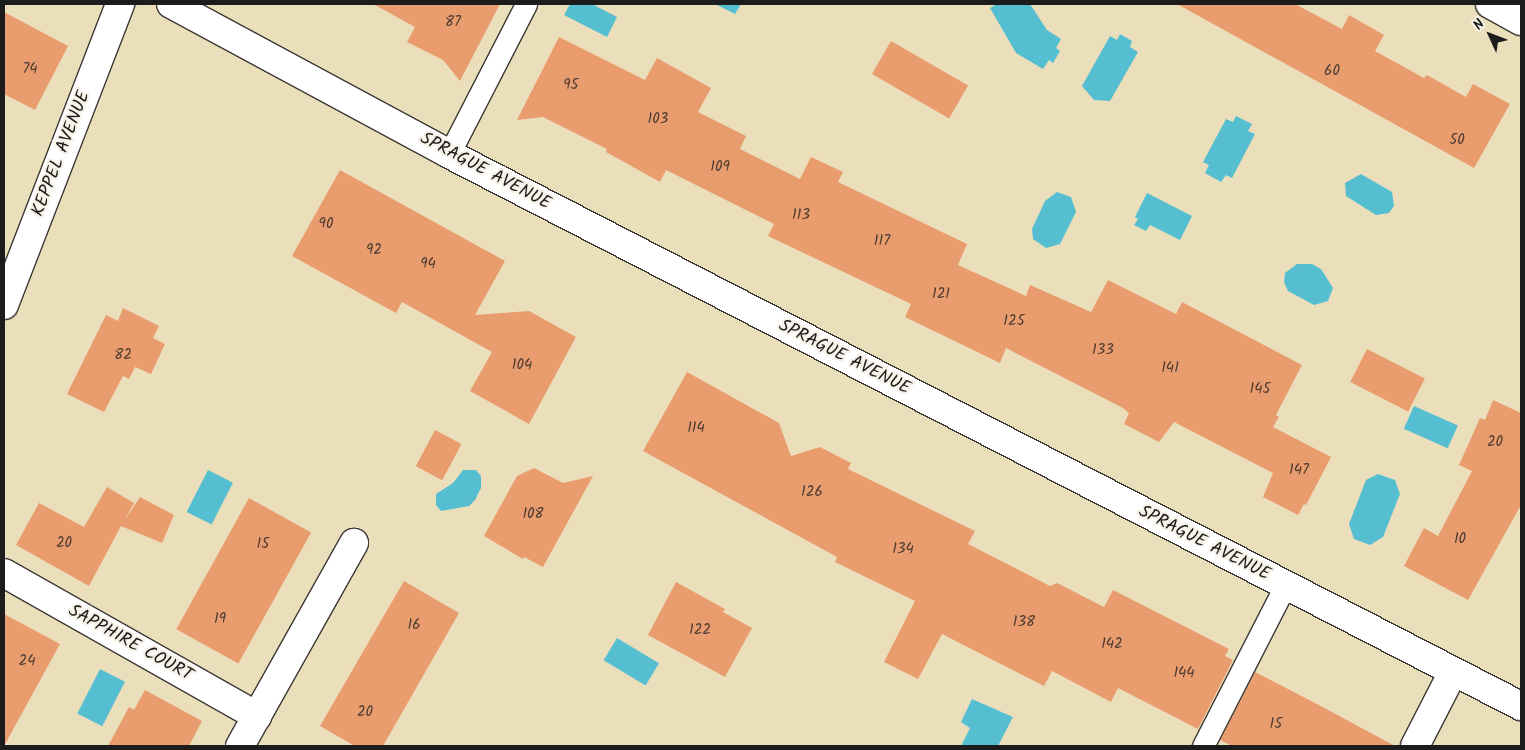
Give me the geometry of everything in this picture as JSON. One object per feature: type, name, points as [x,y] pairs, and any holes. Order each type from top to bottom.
[{"type":"street","name":"KEPPEL AVENUE","points":[[4,305],[120,4]]},
{"type":"street","name":"SPRAGUE AVENUE","points":[[171,4],[448,154],[1285,586],[1453,672],[1519,699]]},
{"type":"street","points":[[1490,4],[1521,21]]},
{"type":"street","points":[[240,746],[354,543]]},
{"type":"street","name":"SAPPHIRE COURT","points":[[4,573],[257,716]]},
{"type":"street","points":[[1415,746],[1453,672]]},
{"type":"lane","points":[[448,154],[526,4]]},
{"type":"lane","points":[[1203,746],[1285,586]]},
{"type":"water","points":[[570,4],[592,4],[617,17],[607,37],[564,15]]},
{"type":"water","points":[[715,4],[741,4],[735,14]]},
{"type":"water","points":[[997,4],[1030,4],[1047,30],[1061,39],[1056,48],[1060,51],[1053,63],[1049,60],[1043,69],[1016,53],[990,8]]},
{"type":"water","points":[[1120,34],[1132,41],[1130,47],[1138,52],[1110,101],[1094,100],[1082,86],[1110,36],[1117,40]]},
{"type":"water","points":[[1236,116],[1252,124],[1248,131],[1255,134],[1232,178],[1226,175],[1221,182],[1205,173],[1209,165],[1203,162],[1226,119],[1233,122]]},
{"type":"water","points":[[1361,174],[1392,192],[1394,206],[1389,213],[1376,215],[1346,196],[1345,183]]},
{"type":"water","points":[[1057,192],[1071,197],[1076,212],[1060,244],[1046,248],[1033,239],[1032,229],[1045,201]]},
{"type":"water","points":[[1147,193],[1192,216],[1180,240],[1150,225],[1146,231],[1134,225],[1138,219],[1135,217]]},
{"type":"water","points":[[1297,264],[1312,264],[1321,269],[1333,288],[1328,301],[1314,305],[1288,291],[1284,282],[1285,273]]},
{"type":"water","points":[[1414,406],[1458,426],[1448,448],[1404,429]]},
{"type":"water","points":[[208,470],[233,483],[212,525],[187,512]]},
{"type":"water","points":[[463,470],[476,470],[481,476],[481,488],[475,500],[469,506],[441,511],[436,505],[436,494],[453,483]]},
{"type":"water","points":[[1378,474],[1395,480],[1400,494],[1383,537],[1370,545],[1354,539],[1349,524],[1366,480]]},
{"type":"water","points":[[617,638],[659,663],[646,686],[604,660]]},
{"type":"water","points":[[100,669],[125,682],[102,726],[77,714]]},
{"type":"water","points":[[972,699],[1013,717],[998,746],[961,746],[970,728],[961,722]]},
{"type":"building","points":[[373,4],[500,4],[460,81],[443,60],[407,42],[415,27]]},
{"type":"building","points":[[1177,4],[1295,4],[1342,29],[1349,15],[1384,35],[1375,51],[1424,78],[1427,75],[1466,97],[1473,84],[1510,104],[1474,168]]},
{"type":"building","points":[[4,12],[68,46],[35,110],[4,94]]},
{"type":"building","points":[[559,37],[645,80],[657,58],[711,88],[698,112],[746,136],[740,149],[800,179],[811,157],[843,172],[838,182],[967,244],[958,265],[1026,296],[1030,285],[1091,312],[1108,280],[1176,314],[1182,302],[1302,365],[1276,415],[1279,417],[1273,427],[1331,457],[1306,505],[1304,504],[1298,515],[1263,497],[1273,473],[1174,422],[1159,442],[1124,424],[1129,413],[1123,408],[1006,348],[1000,363],[905,317],[911,304],[768,236],[774,224],[666,170],[660,182],[606,152],[607,149],[543,117],[517,120]]},
{"type":"building","points":[[891,41],[968,85],[949,118],[872,74]]},
{"type":"building","points":[[340,170],[505,261],[475,315],[529,311],[576,337],[529,424],[470,391],[492,352],[402,302],[396,313],[292,256]]},
{"type":"building","points":[[123,308],[159,326],[153,338],[165,344],[151,374],[135,367],[129,379],[123,376],[104,412],[67,394],[106,315],[118,321]]},
{"type":"building","points":[[1367,349],[1425,379],[1408,411],[1350,382]]},
{"type":"building","points":[[687,372],[779,423],[791,456],[820,447],[851,463],[848,469],[975,531],[968,544],[1050,586],[1057,583],[1104,607],[1113,590],[1229,649],[1225,656],[1233,660],[1198,729],[1118,688],[1111,702],[1052,671],[1044,686],[942,634],[918,679],[884,662],[915,601],[835,562],[837,557],[643,451]]},
{"type":"building","points":[[1493,400],[1521,413],[1521,505],[1468,600],[1404,566],[1424,528],[1438,536],[1472,471],[1459,465],[1480,418],[1485,420]]},
{"type":"building","points":[[435,430],[461,444],[442,480],[416,466]]},
{"type":"building","points":[[534,468],[563,483],[593,476],[543,567],[524,557],[523,559],[484,536],[517,476]]},
{"type":"building","points":[[107,487],[134,503],[124,521],[140,497],[174,515],[162,543],[121,526],[89,586],[16,545],[39,503],[84,527]]},
{"type":"building","points":[[249,498],[311,532],[238,664],[176,629]]},
{"type":"building","points":[[404,581],[459,613],[383,746],[355,746],[320,726]]},
{"type":"building","points":[[676,582],[725,609],[723,612],[752,628],[725,677],[648,635]]},
{"type":"building","points":[[4,614],[60,644],[4,746]]},
{"type":"building","points":[[1255,672],[1395,746],[1232,746],[1220,740]]},
{"type":"building","points":[[145,690],[202,721],[189,746],[108,746],[129,707],[134,710]]}]
